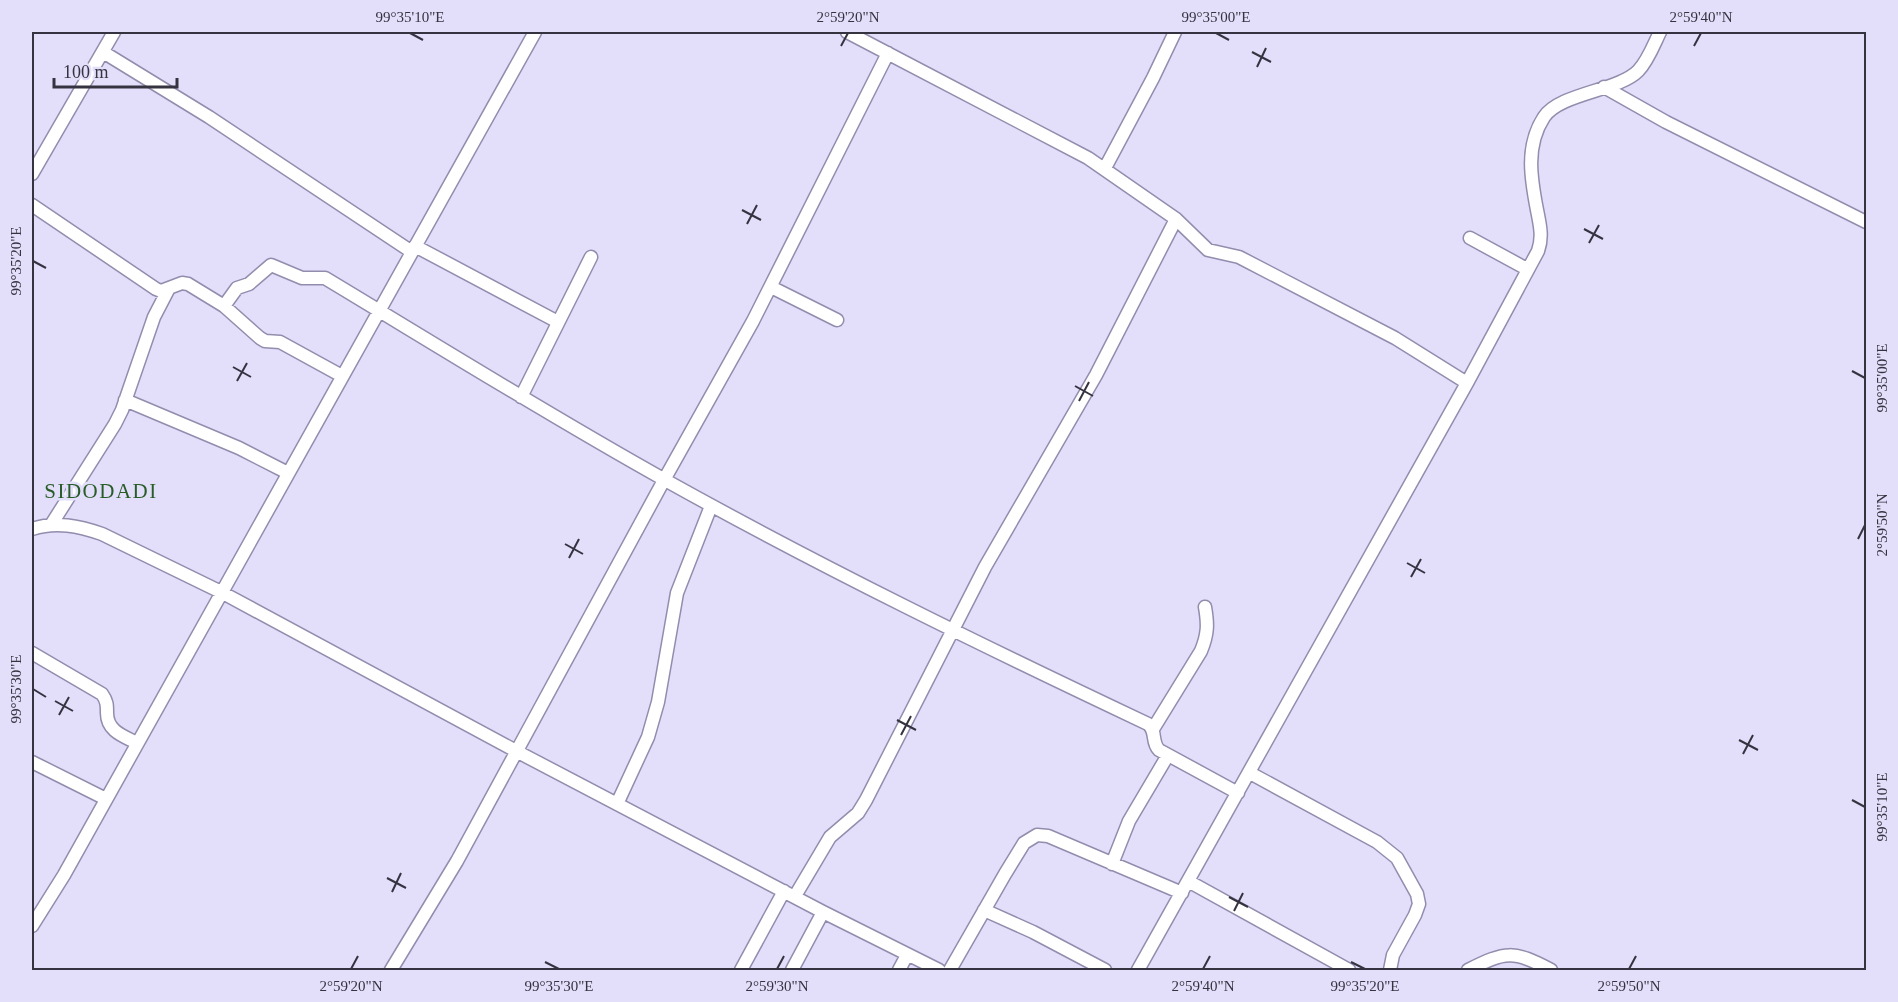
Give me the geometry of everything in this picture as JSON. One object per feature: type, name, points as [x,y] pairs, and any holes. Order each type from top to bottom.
[{"type":"street","points":[[32,174],[114,32]]},
{"type":"street","points":[[32,926],[64,874],[535,32]]},
{"type":"street","points":[[847,32],[1105,168],[1176,219],[1208,250],[1239,257],[1395,338],[1467,383]]},
{"type":"street","points":[[1105,168],[1175,32]]},
{"type":"street","points":[[1138,970],[1239,793],[1538,251],[1541,238],[1530,169],[1539,129],[1545,116],[1557,106],[1626,79],[1638,71],[1660,32]]},
{"type":"street","points":[[103,52],[209,117],[413,249],[558,322]]},
{"type":"street","points":[[391,970],[457,861],[664,480],[752,324],[888,53]]},
{"type":"street","points":[[1604,87],[1666,122],[1866,222]]},
{"type":"street","points":[[32,204],[156,289],[168,290],[182,283],[224,306],[260,338],[285,344],[342,376]]},
{"type":"street","points":[[741,970],[789,893],[830,837],[862,807],[984,569],[1095,375],[1176,219]]},
{"type":"street","points":[[1470,238],[1527,269]]},
{"type":"street","points":[[520,397],[591,256]]},
{"type":"street","points":[[224,306],[237,288],[249,284],[271,265],[302,278],[325,278],[520,397],[711,506],[807,558],[952,631],[1148,724],[1153,729],[1156,747],[1239,793]]},
{"type":"street","points":[[771,287],[837,320]]},
{"type":"street","points":[[51,525],[108,435],[125,400],[154,317],[168,290]]},
{"type":"street","points":[[125,400],[239,447],[288,473]]},
{"type":"street","points":[[617,804],[648,737],[658,702],[677,593],[711,506]]},
{"type":"street","points":[[32,529],[65,524],[102,534],[221,592],[516,751],[939,970]]},
{"type":"street","points":[[1153,729],[1204,644],[1208,625],[1205,607]]},
{"type":"street","points":[[32,653],[102,694],[108,705],[108,719],[111,727],[137,743]]},
{"type":"street","points":[[1112,864],[1128,821],[1168,755]]},
{"type":"street","points":[[32,762],[105,800]]},
{"type":"street","points":[[1250,773],[1377,842],[1397,858],[1417,894],[1419,904],[1393,955],[1390,970]]},
{"type":"street","points":[[952,969],[1024,843],[1037,835],[1048,836],[1182,893]]},
{"type":"street","points":[[1188,881],[1348,970]]},
{"type":"street","points":[[984,910],[1033,932],[1105,970]]},
{"type":"street","points":[[792,970],[824,912]]},
{"type":"street","points":[[899,970],[907,955]]},
{"type":"street","points":[[1468,970],[1493,958],[1509,955],[1526,958],[1551,970]]},
{"type":"district","name":"SIDODADI","points":[[101,491]]}]
